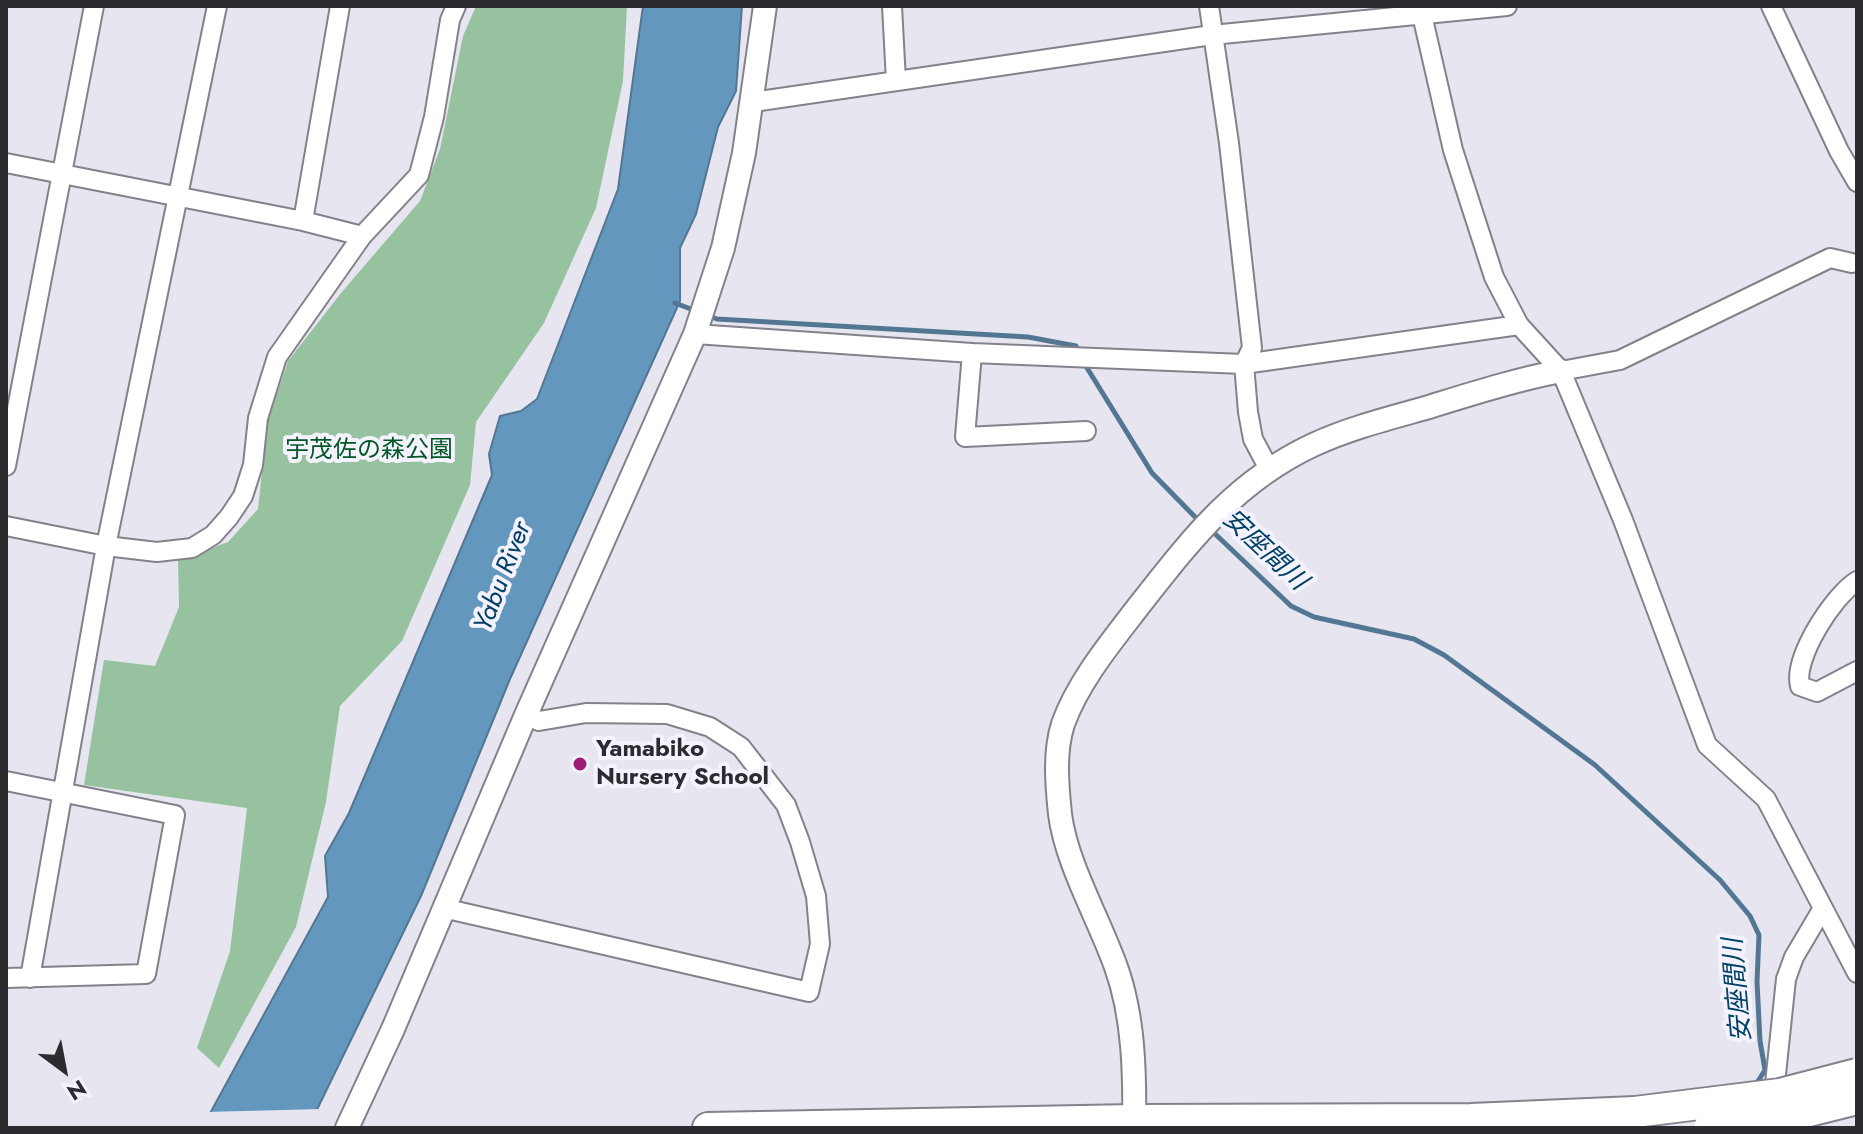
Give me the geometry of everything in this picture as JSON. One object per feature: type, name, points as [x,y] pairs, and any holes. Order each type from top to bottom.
[{"type":"highway","points":[[708,1128],[1471,1119],[1635,1112],[1780,1094],[1857,1074]]},
{"type":"highway","points":[[1709,1128],[1785,1117],[1857,1099]]},
{"type":"street","points":[[6,466],[94,6]]},
{"type":"street","points":[[30,978],[106,546],[217,6]]},
{"type":"street","points":[[303,221],[340,6]]},
{"type":"street","points":[[6,526],[106,546],[157,552],[192,548],[213,535],[229,517],[243,496],[253,465],[258,418],[277,357],[362,236],[419,175],[434,117],[450,20],[456,6]]},
{"type":"street","points":[[347,1128],[695,334],[723,248],[753,102],[765,6]]},
{"type":"street","points":[[892,6],[896,81]]},
{"type":"street","points":[[1209,6],[1229,143],[1252,348],[1244,364],[1253,439],[1269,469]]},
{"type":"street","points":[[753,102],[1212,35],[1421,9],[1507,6]]},
{"type":"street","points":[[1771,6],[1839,151],[1857,182]]},
{"type":"street","points":[[1421,9],[1458,164],[1494,277],[1519,325],[1561,371],[1623,520],[1707,745],[1766,799],[1857,973]]},
{"type":"street","points":[[6,163],[180,195],[362,236]]},
{"type":"street","points":[[1134,1124],[1129,1018],[1116,966],[1076,869],[1060,816],[1057,755],[1063,724],[1079,691],[1116,635],[1203,525],[1269,469],[1314,444],[1381,421],[1561,371],[1620,360],[1830,258],[1855,266]]},
{"type":"street","points":[[695,334],[972,353],[1244,364],[1519,325]]},
{"type":"street","points":[[972,353],[965,437],[1086,431]]},
{"type":"street","points":[[1857,581],[1847,587],[1828,610],[1806,651],[1798,677],[1800,686],[1806,691],[1817,692],[1857,671]]},
{"type":"street","points":[[443,908],[809,992],[820,944],[816,896],[786,805],[741,747],[710,727],[667,714],[586,713],[539,721],[526,715]]},
{"type":"street","points":[[6,781],[63,790],[175,815],[146,974],[6,978]]},
{"type":"street","points":[[1767,1128],[1773,1105],[1786,979],[1794,957],[1823,908]]},
{"type":"green space","name":"宇茂佐の森公園","points":[[476,6],[627,6],[623,81],[596,208],[544,323],[476,422],[470,485],[402,641],[340,706],[326,802],[296,927],[219,1068],[197,1048],[230,951],[247,808],[84,785],[104,660],[155,666],[179,607],[178,560],[228,542],[258,509],[267,423],[288,361],[420,201],[440,149],[463,36]]},
{"type":"water","name":"Yabu River","points":[[643,6],[742,6],[736,91],[718,127],[696,214],[680,248],[680,301],[510,679],[421,896],[308,1128],[202,1128],[328,897],[325,856],[349,813],[492,475],[489,454],[500,416],[521,411],[537,399],[618,189]]},
{"type":"pier","points":[[322,1109],[313,1128],[198,1128],[206,1112]]},
{"type":"waterway","name":"安座間川","points":[[675,303],[696,311]]},
{"type":"waterway","name":"安座間川","points":[[709,316],[717,319],[1028,337],[1076,346],[1080,354]]},
{"type":"waterway","name":"安座間川","points":[[1084,363],[1152,473],[1200,522]]},
{"type":"waterway","name":"安座間川","points":[[1211,530],[1291,606],[1314,617],[1414,639],[1444,655],[1595,765],[1720,880],[1750,916],[1759,935],[1757,982],[1765,1070],[1755,1086]]},
{"type":"place","name":"Yamabiko Nursery School","points":[[580,764]]}]
